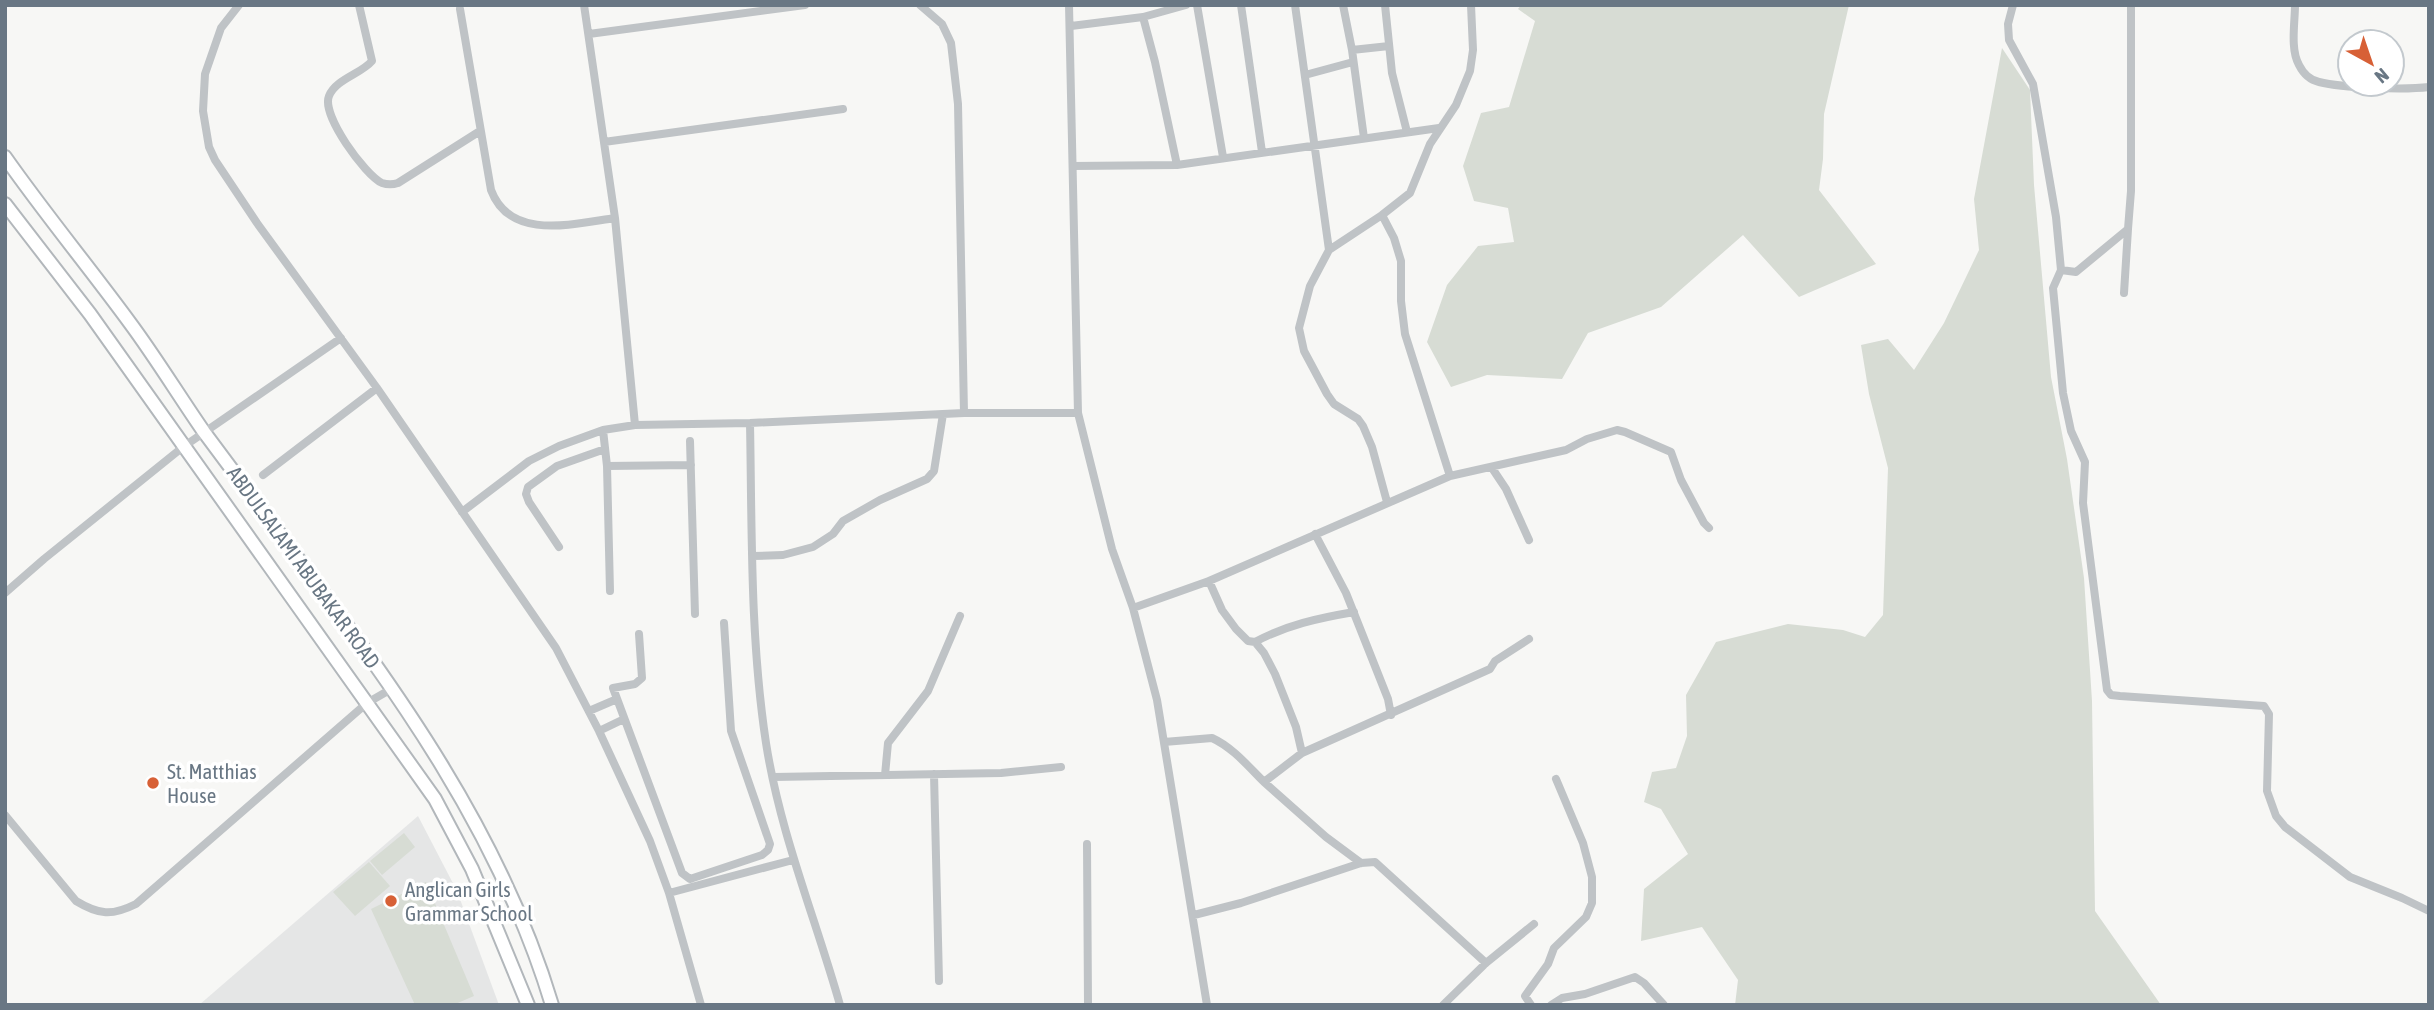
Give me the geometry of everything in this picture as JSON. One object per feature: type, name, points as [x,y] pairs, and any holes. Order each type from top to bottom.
[{"type":"main road","name":"ABDULSALAMI ABUBAKAR ROAD","points":[[5,157],[131,324],[205,432],[393,688],[454,784],[488,845],[530,943],[552,1005]]},
{"type":"main road","name":"ABDULSALAMI ABUBAKAR ROAD","points":[[5,204],[90,314],[435,799],[460,844],[528,1005]]},
{"type":"street","points":[[239,5],[221,28],[205,74],[203,111],[209,147],[233,190],[377,388],[556,648],[599,731],[650,841],[701,1005]]},
{"type":"street","points":[[359,5],[372,61],[337,86],[329,95],[328,104],[342,138],[374,178],[386,184],[398,183],[480,131]]},
{"type":"street","points":[[584,5],[615,218],[635,425]]},
{"type":"street","points":[[589,34],[805,5]]},
{"type":"street","points":[[920,5],[942,24],[951,43],[958,104],[964,413]]},
{"type":"street","points":[[1069,5],[1079,413],[1112,549],[1148,657],[1194,915],[1207,1005]]},
{"type":"street","points":[[1070,26],[1143,18],[1186,5]]},
{"type":"street","points":[[1197,5],[1223,157]]},
{"type":"street","points":[[1241,5],[1262,152]]},
{"type":"street","points":[[1295,5],[1329,250]]},
{"type":"street","points":[[1343,5],[1364,138]]},
{"type":"street","points":[[1385,5],[1391,74],[1408,132]]},
{"type":"street","points":[[1387,502],[1372,447],[1363,426],[1334,404],[1304,351],[1299,328],[1310,286],[1329,250],[1410,193],[1430,144],[1456,105],[1470,71],[1473,50],[1471,5]]},
{"type":"street","points":[[2013,5],[2008,24],[2009,40],[2034,84],[2056,217],[2061,270],[2053,288],[2063,393],[2071,431],[2085,462],[2083,503],[2106,687],[2109,693],[2167,701],[2264,706],[2269,714],[2267,791],[2276,817],[2350,877],[2429,911]]},
{"type":"street","points":[[2124,293],[2132,191],[2131,5]]},
{"type":"street","points":[[2295,5],[2294,44],[2297,63],[2307,76],[2318,82],[2344,85],[2429,87]]},
{"type":"street","points":[[460,9],[480,131],[495,201],[507,215],[534,225],[556,227],[615,218]]},
{"type":"street","points":[[1143,18],[1177,165]]},
{"type":"street","points":[[1352,50],[1389,46]]},
{"type":"street","points":[[1305,75],[1353,62]]},
{"type":"street","points":[[604,142],[843,109]]},
{"type":"street","points":[[1073,166],[1177,165],[1439,128]]},
{"type":"street","points":[[1382,215],[1394,238],[1401,261],[1402,319],[1408,343],[1450,477]]},
{"type":"street","points":[[2061,270],[2076,272],[2128,229]]},
{"type":"street","points":[[5,593],[183,447],[341,338]]},
{"type":"street","points":[[263,475],[377,388]]},
{"type":"street","points":[[462,512],[529,461],[559,446],[603,430],[635,425],[750,423],[964,413],[1079,413]]},
{"type":"street","points":[[753,556],[783,555],[813,547],[833,534],[840,524],[852,516],[927,479],[934,471],[943,414]]},
{"type":"street","points":[[750,423],[759,681],[766,745],[793,860],[840,1005]]},
{"type":"street","points":[[603,430],[607,466],[610,591]]},
{"type":"street","points":[[1133,608],[1209,581],[1450,477],[1566,450],[1587,439],[1620,430],[1671,452],[1681,480],[1709,528]]},
{"type":"street","points":[[690,441],[695,614]]},
{"type":"street","points":[[559,547],[529,502],[526,494],[528,487],[557,466],[605,449]]},
{"type":"street","points":[[607,466],[691,465]]},
{"type":"street","points":[[1492,468],[1506,489],[1529,540]]},
{"type":"street","points":[[1315,534],[1354,612],[1388,699],[1391,715]]},
{"type":"street","points":[[1209,581],[1228,620],[1252,643],[1277,630],[1323,617],[1354,612]]},
{"type":"street","points":[[885,775],[888,743],[928,691],[960,616]]},
{"type":"street","points":[[639,634],[642,678],[635,684],[613,688],[682,873],[685,878],[691,879],[762,855],[770,844],[731,731],[724,623]]},
{"type":"street","points":[[1264,782],[1302,753],[1490,669],[1495,661],[1529,639]]},
{"type":"street","points":[[1255,642],[1275,674],[1296,727],[1302,753]]},
{"type":"street","points":[[5,815],[76,901],[91,910],[109,914],[122,911],[136,904],[367,704],[393,688]]},
{"type":"street","points":[[589,711],[617,699]]},
{"type":"street","points":[[599,731],[624,719]]},
{"type":"street","points":[[1164,742],[1216,740],[1230,749],[1326,837],[1361,863]]},
{"type":"street","points":[[774,776],[1001,773],[1061,767]]},
{"type":"street","points":[[934,774],[939,981]]},
{"type":"street","points":[[1531,1005],[1526,999],[1527,992],[1548,964],[1554,948],[1586,917],[1592,903],[1592,877],[1583,843],[1556,779]]},
{"type":"street","points":[[1087,845],[1088,1005]]},
{"type":"street","points":[[668,893],[793,860]]},
{"type":"street","points":[[1194,915],[1241,903],[1361,863],[1377,863],[1486,963]]},
{"type":"street","points":[[1443,1005],[1486,963],[1534,924]]},
{"type":"street","points":[[1551,1005],[1562,998],[1586,994],[1635,977],[1664,1005]]},
{"type":"shaded area","points":[[1521,5],[1849,5],[1824,114],[1819,190],[1876,264],[1799,297],[1743,235],[1661,307],[1588,333],[1562,379],[1487,375],[1451,387],[1427,342],[1447,285],[1478,246],[1514,242],[1508,208],[1474,201],[1463,166],[1481,113],[1509,107],[1535,21],[1518,9]]},
{"type":"shaded area","points":[[2002,48],[2030,90],[2034,185],[2051,377],[2067,459],[2084,578],[2092,701],[2095,911],[2161,1005],[1735,1005],[1738,980],[1702,927],[1641,941],[1644,889],[1688,854],[1661,809],[1644,802],[1652,772],[1676,768],[1687,736],[1686,695],[1716,642],[1788,624],[1843,630],[1865,637],[1883,615],[1888,468],[1869,394],[1861,345],[1888,339],[1914,370],[1944,323],[1979,250],[1974,199]]},
{"type":"shaded area","name":"Anglican Girls Grammar School","points":[[418,816],[457,891],[499,1005],[199,1005]]},
{"type":"shaded area","points":[[404,833],[415,847],[382,875],[370,861]]},
{"type":"shaded area","points":[[369,862],[390,886],[355,916],[333,892]]},
{"type":"shaded area","points":[[426,882],[474,996],[453,1005],[415,1005],[371,909]]},
{"type":"place","name":"St. Matthias House","points":[[153,783]]},
{"type":"place","name":"Anglican Girls Grammar School","points":[[391,901]]}]
